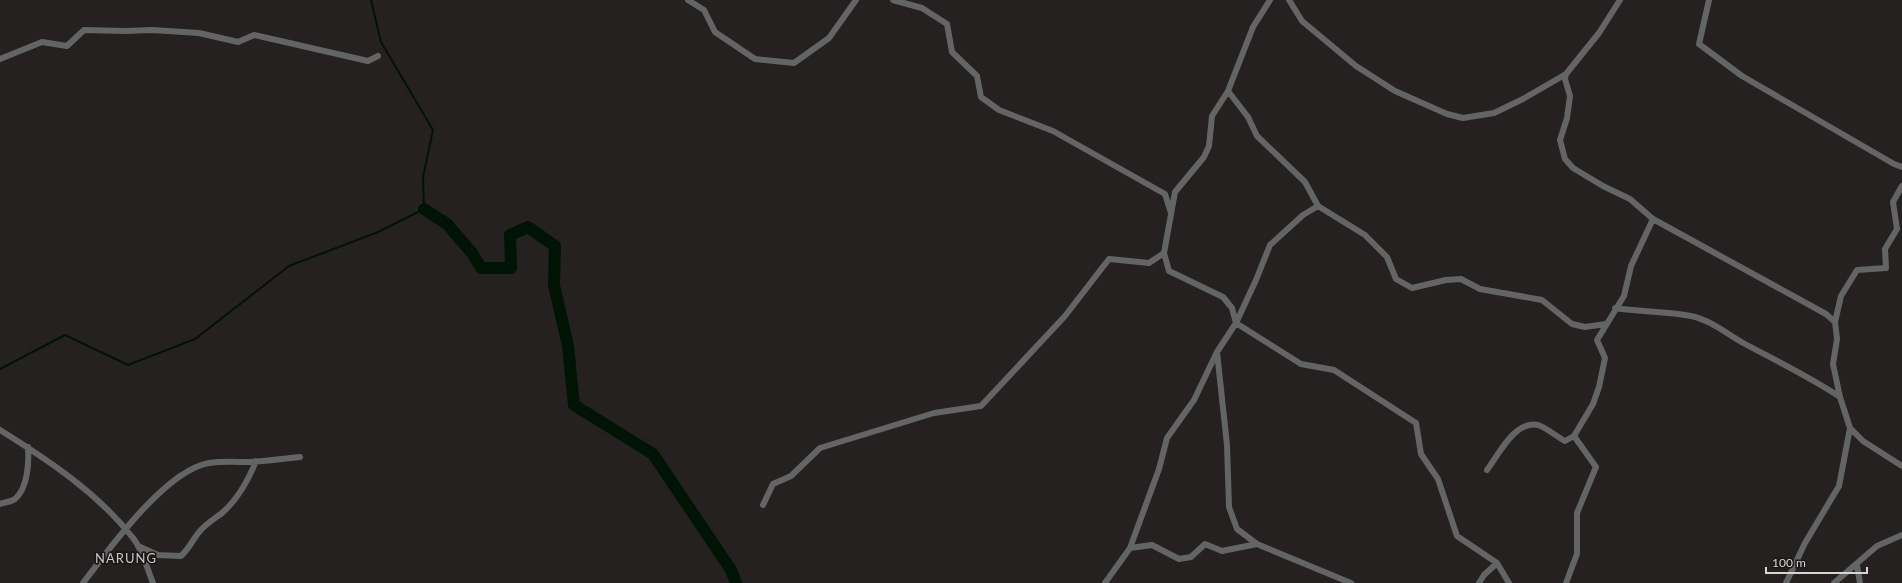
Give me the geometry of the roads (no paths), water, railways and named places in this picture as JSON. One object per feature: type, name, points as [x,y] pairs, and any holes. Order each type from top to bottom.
[{"type":"street","points":[[688,0],[704,10],[714,32],[754,59],[794,63],[829,38],[856,0]]},
{"type":"street","points":[[893,0],[922,8],[947,24],[952,52],[978,76],[981,97],[999,110],[1053,131],[1165,194],[1172,215]]},
{"type":"street","points":[[1270,0],[1252,27],[1228,91],[1212,116],[1209,146],[1204,157],[1176,192],[1164,253],[1169,271],[1223,297],[1232,308],[1236,323],[1301,364],[1334,370],[1416,423],[1421,454],[1438,479],[1457,536],[1497,564],[1509,583]]},
{"type":"street","points":[[1289,0],[1302,20],[1356,66],[1395,91],[1447,114],[1463,118],[1494,114],[1566,74],[1599,33],[1620,0]]},
{"type":"street","points":[[1709,0],[1699,44],[1742,76],[1894,164],[1902,167]]},
{"type":"street","points":[[0,59],[42,42],[67,46],[84,30],[126,32],[152,30],[199,33],[238,42],[254,35],[368,61],[378,56]]},
{"type":"street","points":[[1566,74],[1565,79],[1570,96],[1567,118],[1560,140],[1566,160],[1573,168],[1603,186],[1630,199],[1653,219],[1826,314],[1835,322]]},
{"type":"street","points":[[1228,91],[1248,117],[1257,136],[1305,182],[1318,206],[1365,235],[1387,257],[1396,279],[1412,288],[1446,280],[1461,279],[1480,289],[1542,300],[1572,324],[1586,327],[1606,324]]},
{"type":"street","points":[[1902,186],[1893,202],[1897,229],[1885,249],[1886,268],[1857,270],[1841,296],[1835,322],[1837,339],[1833,364],[1840,397],[1850,428],[1863,441],[1902,466]]},
{"type":"street","points":[[1104,583],[1130,548],[1159,469],[1166,438],[1194,400],[1217,352],[1236,323],[1270,245],[1304,215],[1318,206]]},
{"type":"street","points":[[1487,470],[1518,428],[1528,424],[1539,426],[1565,441],[1574,436],[1593,404],[1599,387],[1605,358],[1596,340],[1624,296],[1631,266],[1653,219]]},
{"type":"street","points":[[763,505],[773,484],[791,476],[820,448],[934,413],[981,406],[1065,316],[1109,259],[1149,263],[1164,253]]},
{"type":"street","points":[[1615,308],[1691,316],[1713,323],[1752,348],[1815,380],[1840,397]]},
{"type":"street","points":[[1217,352],[1226,438],[1229,507],[1237,529],[1257,544],[1351,583]]},
{"type":"street","points":[[1786,583],[1805,543],[1839,486],[1850,428]]},
{"type":"street","points":[[0,430],[28,447],[90,492],[125,529],[138,546],[153,583]]},
{"type":"street","points":[[1566,583],[1577,554],[1577,513],[1596,467],[1574,436]]},
{"type":"street","points":[[0,504],[11,501],[20,494],[29,467],[28,447]]},
{"type":"street","points":[[83,583],[125,529],[154,499],[184,473],[208,463],[300,457]]},
{"type":"street","points":[[138,546],[158,555],[181,556],[186,552],[207,523],[221,514],[241,492],[256,461]]},
{"type":"street","points":[[1834,583],[1878,546],[1902,535]]},
{"type":"street","points":[[1130,548],[1152,545],[1179,559],[1191,558],[1205,544],[1222,551],[1257,544]]},
{"type":"street","points":[[1479,583],[1484,575],[1497,564]]},
{"type":"street","points":[[1857,564],[1860,583]]},
{"type":"waterway","points":[[0,369],[65,335],[128,365],[195,339],[289,266],[378,232],[424,209],[423,177],[433,130],[381,42],[371,0]]},
{"type":"waterway","points":[[424,209],[447,224],[472,253],[481,268],[511,268],[510,235],[528,227],[555,246],[554,285],[568,346],[574,405],[653,454],[731,570],[736,583]]},
{"type":"district","name":"NARUNG","points":[[126,558]]}]
